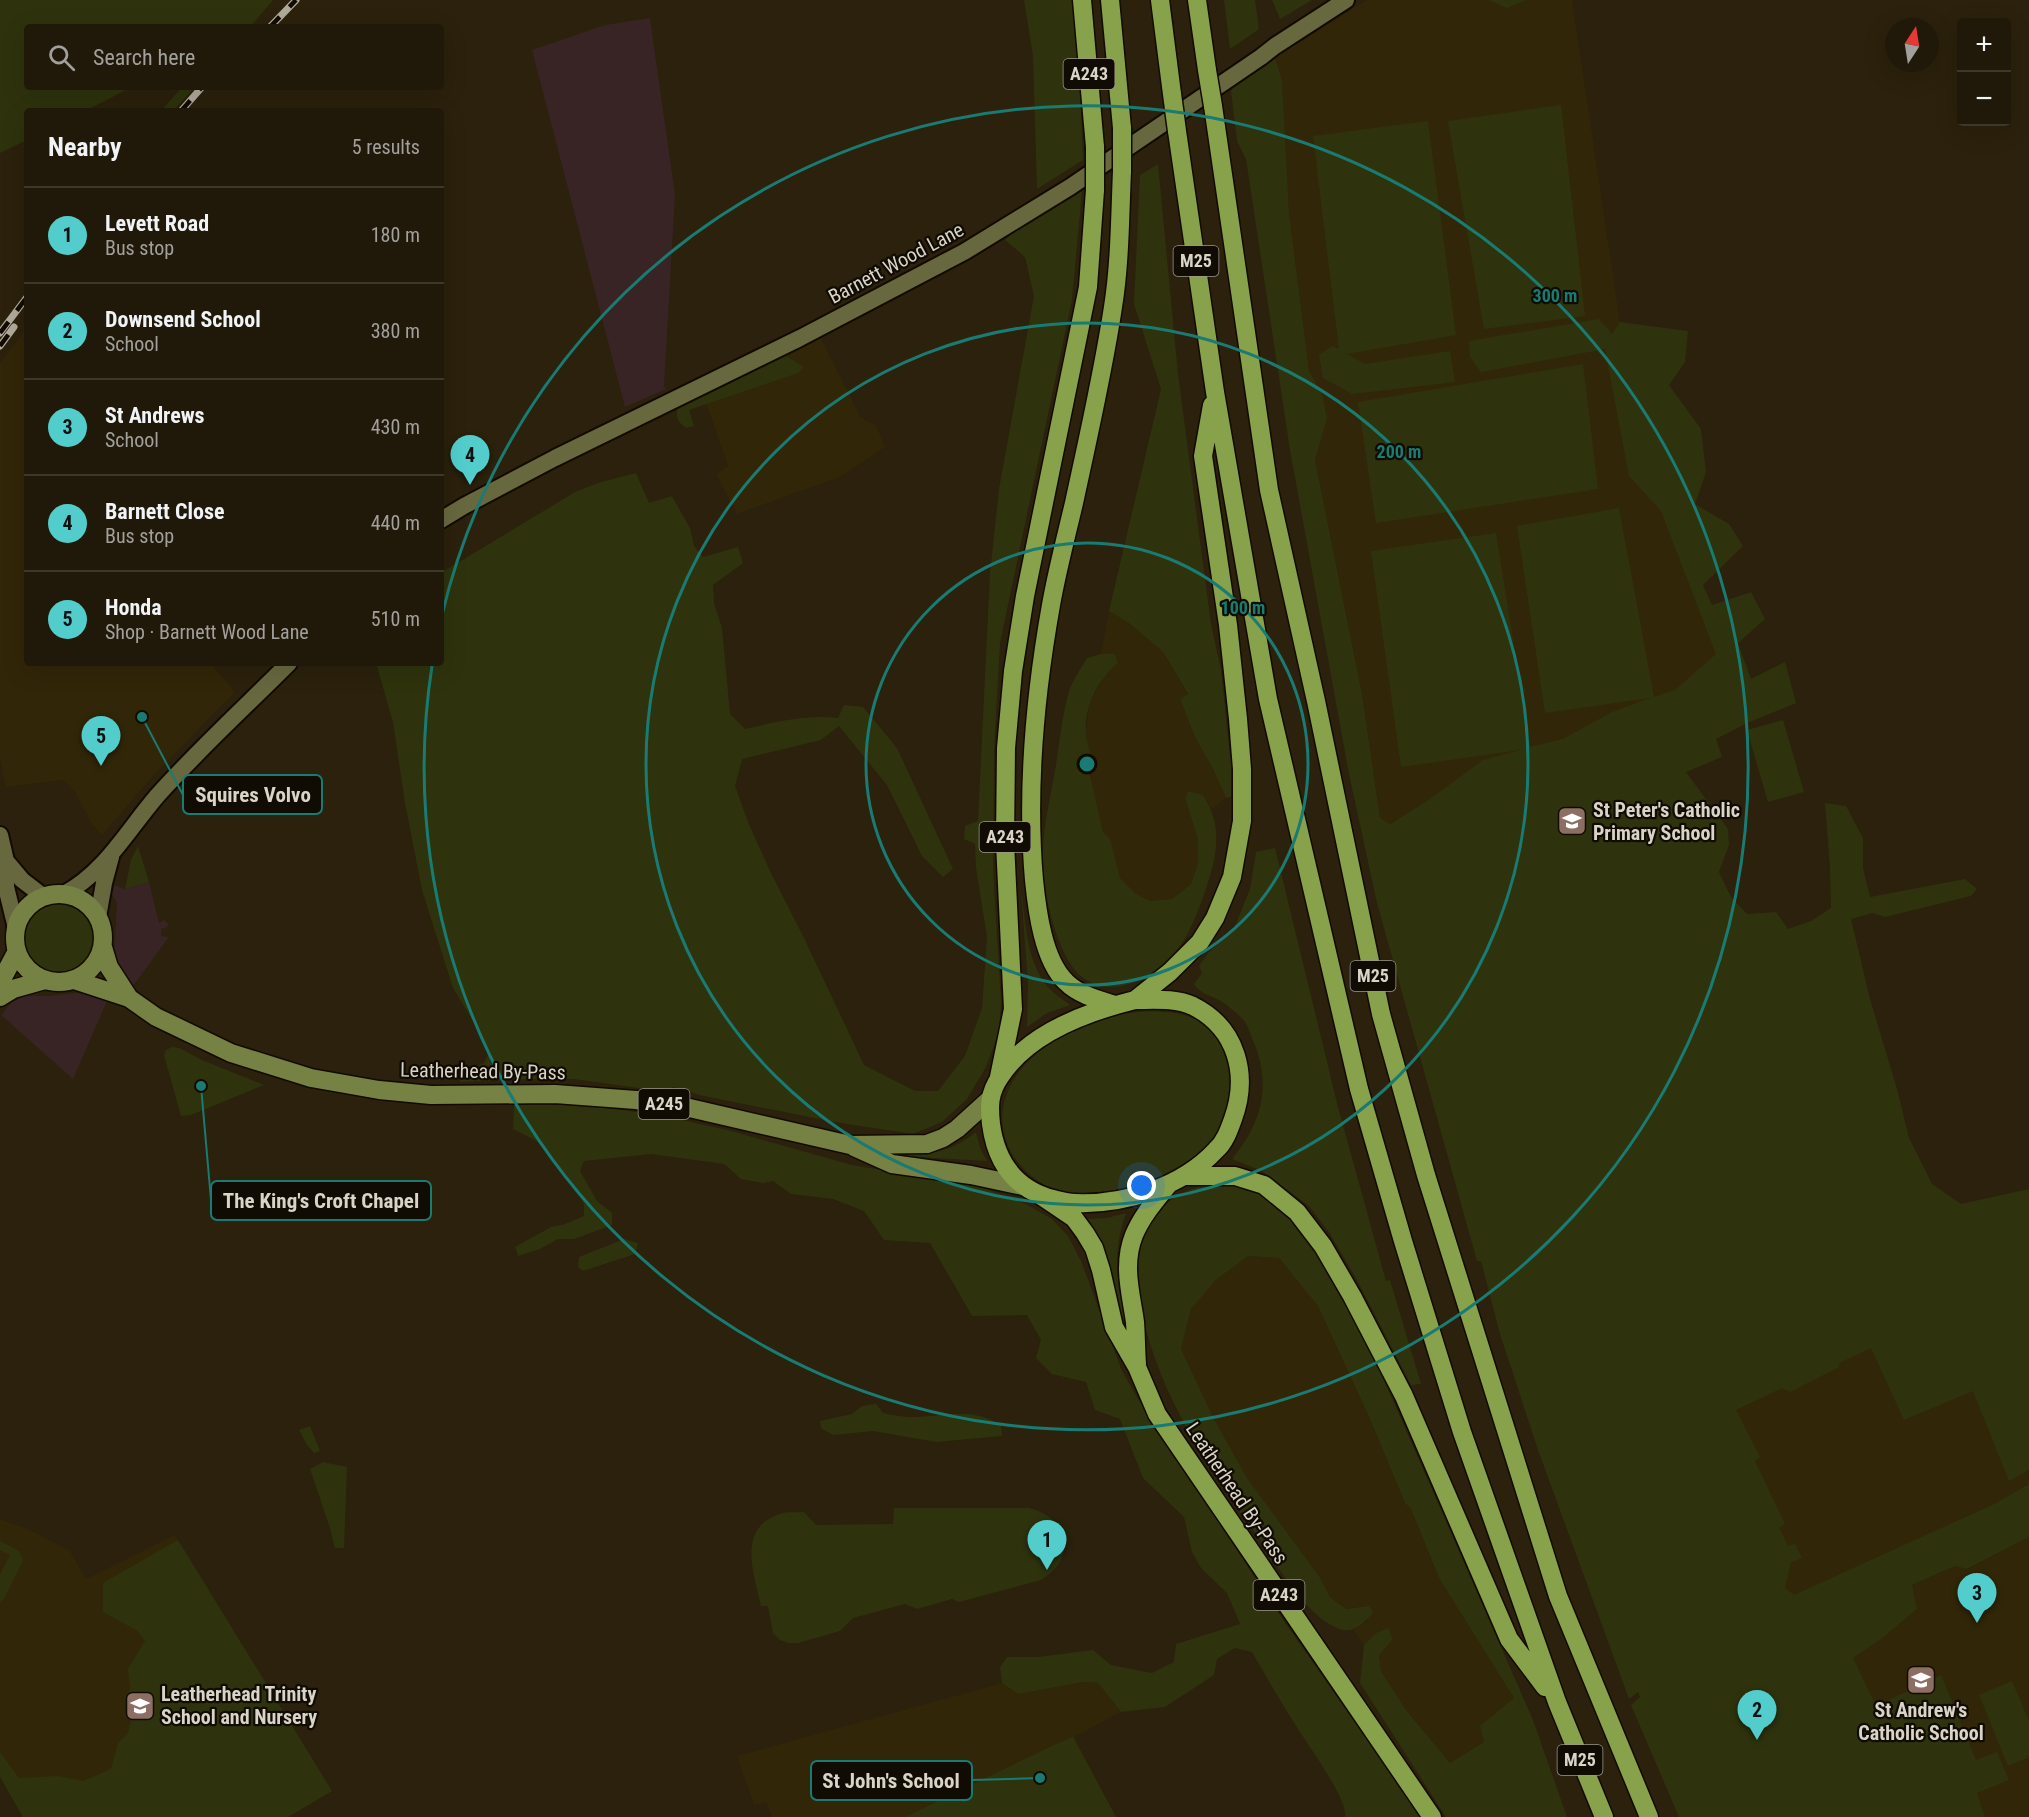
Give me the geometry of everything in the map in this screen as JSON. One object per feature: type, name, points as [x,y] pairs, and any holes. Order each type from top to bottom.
[{"type":"highway","name":"A243","points":[[999,1077],[1013,1009],[1010,906],[1005,843],[1006,748],[1013,671],[1025,596],[1088,287],[1095,190],[1095,147],[1082,0]]},
{"type":"highway","name":"A243","points":[[1110,0],[1122,128],[1122,171],[1114,305],[1090,429],[1051,602],[1040,674],[1033,751],[1031,844],[1039,921],[1055,966],[1066,982],[1090,997],[1115,1005]]},
{"type":"highway","name":"M25","points":[[1160,0],[1215,392],[1268,699],[1340,1016],[1403,1241],[1462,1432],[1557,1702],[1604,1817]]},
{"type":"highway","name":"M25","points":[[1197,0],[1269,490],[1316,701],[1381,1014],[1426,1175],[1555,1585],[1649,1817]]},
{"type":"highway","name":"M25","points":[[1135,1000],[1170,972],[1200,942],[1215,918],[1232,877],[1242,821],[1242,769],[1228,625],[1203,456],[1215,392]]},
{"type":"highway","points":[[1135,1000],[1174,1001],[1191,1005],[1210,1016],[1222,1029],[1232,1044],[1237,1060],[1241,1091],[1226,1137],[1217,1150],[1177,1179],[1141,1195],[1094,1203],[1072,1203],[1040,1195],[1023,1186],[1002,1162],[993,1142],[989,1100],[999,1077],[1035,1042],[1077,1019],[1115,1005],[1135,1000]]},
{"type":"highway","name":"M25","points":[[1177,1179],[1235,1176],[1264,1185],[1297,1212],[1323,1246],[1404,1396],[1509,1639],[1557,1702]]},
{"type":"highway","name":"Leatherhead By-Pass","points":[[1137,1367],[1135,1323],[1128,1289],[1128,1259],[1134,1237],[1146,1213],[1177,1179]]},
{"type":"highway","name":"Leatherhead By-Pass","points":[[1040,1195],[1074,1218],[1085,1233],[1094,1248],[1101,1270],[1114,1327],[1137,1367],[1157,1414],[1432,1817]]},
{"type":"main road","points":[[64,894],[84,901],[98,917],[102,927],[103,947],[99,958],[93,968],[74,980],[64,982],[45,980],[33,974],[17,951],[16,928],[26,909],[44,897],[64,894]]},
{"type":"main road","name":"A245","points":[[103,947],[109,967],[129,998]]},
{"type":"main road","points":[[0,982],[17,951]]},
{"type":"main road","points":[[0,997],[13,989],[45,980]]},
{"type":"main road","name":"A245","points":[[74,980],[129,998]]},
{"type":"main road","name":"Leatherhead By-Pass","points":[[129,998],[164,1021],[231,1053],[283,1071],[321,1080],[409,1094],[474,1096],[555,1094],[681,1106],[850,1145],[892,1164],[971,1175],[1023,1186]]},
{"type":"main road","name":"Leatherhead By-Pass","points":[[850,1145],[927,1144],[957,1129],[989,1100]]},
{"type":"street","name":"Barnett Wood Lane","points":[[444,518],[555,458],[800,338],[964,252],[1070,187],[1346,0]]},
{"type":"street","points":[[64,894],[91,877],[111,856],[126,833],[158,795],[286,666]]},
{"type":"street","points":[[0,835],[6,861],[6,887],[16,928]]},
{"type":"street","points":[[98,917],[111,856]]},
{"type":"street","points":[[6,861],[22,880],[44,897]]},
{"type":"shaded area","name":"St Peter's Catholic Primary School","points":[[1367,0],[1572,0],[1620,322],[1732,689],[1785,662],[1796,703],[1745,724],[1657,770],[1682,865],[1765,968],[1870,999],[1909,1138],[1932,1184],[1961,1204],[2029,1432],[2029,1484],[1994,1504],[1812,1588],[1662,1646],[1429,800],[1389,824],[1380,818],[1362,694],[1315,460],[1327,417],[1322,393],[1309,371],[1289,213],[1282,80],[1275,57]]},
{"type":"shaded area","points":[[650,18],[675,195],[664,386],[666,389],[625,407],[532,50],[605,25]]},
{"type":"shaded area","points":[[24,332],[24,666],[213,666],[235,692],[151,778],[102,835],[92,824],[75,792],[63,780],[6,787],[0,759],[0,363]]},
{"type":"shaded area","points":[[819,334],[861,418],[876,425],[885,447],[840,477],[737,514],[716,474],[728,466],[702,391]]},
{"type":"shaded area","points":[[1109,611],[1129,623],[1163,652],[1188,695],[1180,699],[1195,737],[1226,798],[1212,809],[1203,795],[1188,791],[1185,799],[1198,840],[1198,863],[1191,884],[1172,899],[1150,901],[1136,894],[1120,878],[1110,840],[1103,833],[1088,770],[1086,734],[1089,703],[1106,674],[1118,663],[1115,654],[1101,654]]},
{"type":"shaded area","points":[[149,882],[159,923],[164,920],[169,924],[161,929],[161,936],[169,937],[133,986],[119,969],[114,957],[117,903],[112,894],[114,885],[125,889]]},
{"type":"shaded area","points":[[91,994],[107,1001],[73,1079],[1,1015],[11,1003],[25,996]]},
{"type":"shaded area","points":[[1248,1256],[1279,1258],[1318,1306],[1370,1419],[1405,1503],[1411,1509],[1439,1578],[1515,1698],[1480,1726],[1484,1742],[1450,1763],[1406,1710],[1381,1671],[1379,1655],[1388,1628],[1376,1633],[1364,1645],[1354,1630],[1367,1621],[1369,1606],[1346,1609],[1330,1597],[1319,1576],[1247,1478],[1214,1419],[1181,1349],[1191,1309],[1216,1280]]},
{"type":"shaded area","name":"Leatherhead Trinity School and Nursery","points":[[0,1519],[28,1529],[70,1551],[86,1579],[175,1535],[332,1791],[288,1817],[23,1817],[0,1777]]},
{"type":"shaded area","name":"St Andrew's Catholic School","points":[[2029,1537],[2029,1817],[1727,1817],[1825,1676],[1884,1637],[1917,1609],[1912,1585],[1955,1566],[1968,1569]]},
{"type":"shaded area","points":[[1083,1682],[1098,1683],[1121,1712],[1074,1737],[1116,1817],[772,1817],[766,1802],[754,1805],[737,1756],[1002,1683],[1018,1694]]},
{"type":"green space","points":[[0,0],[273,0],[253,24],[24,24],[24,90],[126,90],[91,108],[24,108],[24,141],[0,153]]},
{"type":"green space","points":[[1024,0],[1072,0],[1078,40],[1083,160],[1037,189],[1033,56]]},
{"type":"green space","points":[[1224,0],[1255,0],[1259,29],[1230,49]]},
{"type":"green space","points":[[1272,0],[1312,0],[1280,19]]},
{"type":"green space","points":[[1489,0],[1526,0],[1507,8]]},
{"type":"green space","points":[[1275,57],[1282,80],[1289,213],[1309,371],[1322,393],[1327,418],[1315,460],[1362,694],[1380,818],[1390,824],[1430,799],[1483,760],[1520,750],[1401,767],[1371,551],[1496,533],[1530,747],[1563,739],[1612,712],[1650,698],[1545,713],[1517,526],[1619,508],[1654,697],[1675,690],[1716,654],[1661,511],[1629,476],[1605,349],[1481,372],[1470,357],[1469,341],[1599,319],[1612,334],[1620,322],[1688,331],[1685,362],[1669,385],[1701,429],[1706,472],[1695,504],[1729,524],[1743,546],[1703,585],[1712,605],[1751,592],[1765,619],[1738,643],[1751,679],[1785,662],[1796,703],[1716,739],[1722,757],[1686,772],[1728,829],[1729,845],[1719,872],[1731,897],[1747,914],[1776,912],[1788,929],[1811,921],[1831,908],[1825,803],[1846,806],[1863,838],[1863,868],[1870,897],[1965,879],[1977,889],[1971,896],[1885,917],[1873,913],[1851,919],[1870,999],[1909,1138],[1932,1184],[1961,1204],[2029,1189],[2029,1470],[2009,1481],[1973,1391],[1904,1420],[1871,1348],[1839,1363],[1839,1367],[1790,1392],[1782,1388],[1736,1410],[1760,1457],[1755,1461],[1785,1524],[1779,1528],[1788,1546],[1795,1544],[1802,1558],[1791,1562],[1785,1588],[1794,1595],[1994,1504],[2029,1484],[2029,1537],[1967,1569],[1955,1566],[1912,1585],[1917,1609],[1884,1637],[1853,1658],[1876,1706],[1941,1675],[1976,1760],[1997,1752],[2009,1780],[1977,1793],[1985,1817],[1679,1817],[1631,1705],[1640,1697],[1638,1692],[1629,1699],[1538,1450],[1500,1334],[1481,1261],[1477,1261],[1377,903],[1349,774],[1290,450],[1246,159],[1237,141],[1231,91],[1238,79]]},
{"type":"green space","points":[[179,90],[192,90],[176,108],[164,108]]},
{"type":"green space","points":[[1561,105],[1585,316],[1484,329],[1448,121]]},
{"type":"green space","points":[[1428,121],[1456,335],[1347,354],[1365,364],[1450,351],[1455,382],[1352,394],[1323,378],[1319,355],[1332,346],[1339,349],[1313,136]]},
{"type":"green space","points":[[1158,164],[1178,374],[1211,624],[1221,670],[1231,766],[1231,797],[1226,798],[1195,737],[1180,699],[1188,694],[1163,652],[1129,623],[1109,611],[1161,389],[1134,304],[1140,175]]},
{"type":"green space","points":[[1082,191],[1072,300],[1000,643],[994,752],[993,868],[1001,1002],[999,1032],[986,1067],[967,1099],[942,1122],[913,1134],[834,1122],[699,1095],[672,1087],[667,1092],[574,1079],[460,1082],[460,1074],[484,1063],[488,1055],[481,1034],[453,988],[422,890],[405,803],[393,722],[377,666],[444,666],[444,571],[575,492],[636,473],[649,503],[672,496],[690,528],[694,546],[703,557],[738,547],[743,563],[713,585],[714,603],[722,628],[730,714],[745,729],[802,718],[838,718],[844,705],[863,707],[897,748],[953,869],[943,877],[922,856],[887,785],[839,726],[821,740],[742,759],[735,786],[748,822],[864,1065],[915,1091],[938,1091],[965,1056],[982,1008],[987,937],[976,868],[975,844],[964,839],[965,826],[978,821],[990,573],[999,489],[1034,296],[1025,257],[1005,240],[1018,227]]},
{"type":"green space","points":[[786,356],[804,367],[798,373],[689,410],[694,426],[686,428],[679,420],[678,403],[769,358]]},
{"type":"green space","points":[[1583,364],[1598,489],[1376,523],[1358,402]]},
{"type":"green space","points":[[1101,654],[1115,654],[1118,663],[1098,686],[1087,714],[1087,739],[1091,756],[1089,771],[1103,832],[1110,839],[1120,878],[1136,894],[1150,901],[1172,899],[1191,884],[1198,863],[1198,840],[1185,798],[1188,791],[1203,795],[1210,808],[1216,834],[1214,860],[1207,886],[1194,920],[1180,946],[1164,964],[1150,974],[1135,982],[1120,986],[1105,986],[1090,982],[1078,973],[1067,958],[1052,919],[1045,890],[1043,861],[1046,821],[1068,695],[1073,681],[1087,658]]},
{"type":"green space","points":[[1783,720],[1804,792],[1768,802],[1747,730]]},
{"type":"green space","points":[[138,846],[149,882],[125,889],[131,860]]},
{"type":"green space","points":[[1275,848],[1338,1107],[1386,1281],[1390,1280],[1421,1384],[1411,1385],[1357,1280],[1329,1232],[1309,1206],[1262,1171],[1232,1159],[1250,1132],[1261,1104],[1263,1090],[1259,1059],[1243,1020],[1224,1003],[1200,991],[1194,984],[1202,973],[1199,966],[1209,952],[1233,931],[1250,889],[1256,852]]},
{"type":"green space","points":[[1021,890],[1028,941],[1035,966],[1048,987],[1070,1005],[1047,1013],[1027,1027],[1028,983]]},
{"type":"green space","points":[[52,904],[66,904],[79,909],[89,919],[94,939],[89,959],[79,969],[66,974],[52,974],[39,969],[29,959],[24,946],[24,932],[29,919],[39,909]]},
{"type":"green space","points":[[1147,1011],[1174,1013],[1194,1018],[1213,1031],[1223,1044],[1230,1059],[1235,1091],[1226,1123],[1217,1136],[1187,1161],[1170,1172],[1132,1186],[1112,1191],[1073,1193],[1055,1189],[1038,1181],[1016,1159],[1003,1129],[1002,1114],[1005,1098],[1012,1083],[1021,1069],[1034,1056],[1068,1033],[1106,1017]]},
{"type":"green space","points":[[172,1047],[264,1085],[191,1115],[181,1116],[164,1055],[166,1050]]},
{"type":"green space","points":[[514,1105],[582,1105],[660,1115],[731,1131],[852,1165],[978,1186],[1026,1204],[1052,1219],[1068,1236],[1081,1261],[1122,1371],[1145,1411],[1279,1614],[1421,1817],[1345,1817],[1340,1797],[1333,1784],[1252,1652],[1235,1648],[1217,1659],[1214,1675],[1165,1707],[1121,1712],[1098,1683],[1083,1682],[1018,1694],[1002,1683],[1000,1667],[1007,1657],[1038,1657],[1093,1650],[1111,1665],[1152,1673],[1174,1662],[1176,1644],[1240,1624],[1227,1593],[1201,1568],[1192,1552],[1184,1517],[1143,1478],[1120,1419],[1095,1410],[1086,1382],[1052,1374],[1036,1358],[1041,1340],[1027,1315],[972,1316],[930,1243],[884,1240],[864,1211],[833,1199],[791,1194],[773,1181],[763,1183],[741,1179],[724,1164],[651,1154],[584,1161],[580,1171],[597,1201],[612,1213],[612,1225],[574,1239],[558,1239],[540,1249],[518,1256],[515,1247],[551,1227],[584,1216],[584,1204],[567,1176],[537,1141],[513,1129]]},
{"type":"green space","points":[[976,1132],[980,1148],[987,1161],[900,1156],[898,1154],[900,1151],[922,1153],[941,1151],[958,1144]]},
{"type":"green space","points":[[1234,1183],[1258,1191],[1282,1206],[1327,1265],[1366,1339],[1533,1720],[1567,1817],[1446,1817],[1360,1683],[1364,1645],[1376,1633],[1388,1628],[1393,1639],[1379,1655],[1381,1671],[1406,1710],[1450,1763],[1484,1742],[1480,1726],[1514,1698],[1439,1578],[1411,1509],[1405,1503],[1370,1419],[1318,1306],[1279,1258],[1248,1256],[1216,1280],[1191,1309],[1181,1349],[1214,1419],[1247,1478],[1319,1576],[1330,1597],[1346,1609],[1369,1606],[1373,1612],[1363,1624],[1350,1630],[1339,1629],[1326,1622],[1303,1601],[1282,1574],[1218,1478],[1183,1421],[1155,1360],[1135,1272],[1135,1258],[1146,1230],[1169,1202],[1198,1187]]},
{"type":"green space","points":[[1126,1213],[1117,1254],[1118,1278],[1125,1319],[1121,1320],[1103,1245],[1087,1219],[1107,1218]]},
{"type":"green space","points":[[624,1239],[638,1243],[635,1254],[583,1271],[578,1267],[579,1257]]},
{"type":"green space","points":[[876,1404],[883,1413],[904,1417],[960,1414],[980,1416],[1001,1425],[1002,1436],[936,1442],[873,1431],[833,1435],[821,1428],[820,1421],[852,1414],[862,1406]]},
{"type":"green space","points":[[310,1426],[320,1451],[314,1453],[299,1430]]},
{"type":"green space","points":[[323,1462],[347,1467],[344,1548],[335,1548],[310,1469]]},
{"type":"green space","points":[[894,1508],[1029,1508],[1053,1520],[1060,1529],[1064,1540],[1064,1550],[1053,1571],[1041,1580],[959,1602],[952,1599],[917,1609],[905,1604],[853,1618],[840,1631],[798,1643],[780,1640],[773,1633],[768,1606],[761,1606],[752,1567],[751,1553],[757,1530],[766,1521],[789,1512],[804,1512],[816,1525],[893,1524]]},
{"type":"green space","points":[[178,1540],[332,1791],[288,1817],[23,1817],[0,1777],[0,1752],[19,1778],[58,1776],[83,1781],[111,1769],[118,1743],[128,1733],[134,1708],[127,1695],[130,1689],[128,1669],[145,1641],[138,1631],[103,1612],[103,1583]]},
{"type":"green space","points":[[0,1541],[19,1551],[23,1560],[4,1599],[0,1602],[0,1575],[10,1555],[0,1550]]},
{"type":"green space","points":[[2012,1681],[2029,1721],[2029,1757],[2008,1766],[1979,1695]]},
{"type":"green space","points":[[1073,1737],[1116,1817],[905,1817],[1054,1745]]},
{"type":"railway","points":[[273,24],[296,0]]},
{"type":"railway","points":[[184,108],[199,90]]},
{"type":"railway","points":[[0,333],[24,301]]},
{"type":"railway","points":[[0,346],[14,327]]},
{"type":"place","name":"Barnett Close","points":[[470,485]]},
{"type":"place","name":"Squires Volvo","points":[[142,717]]},
{"type":"place","name":"Honda","points":[[101,766]]},
{"type":"place","name":"St Peter's Catholic Primary School","points":[[1572,821]]},
{"type":"place","name":"The King's Croft Chapel","points":[[201,1086]]},
{"type":"place","name":"Levett Road","points":[[1047,1570]]},
{"type":"place","name":"St Andrews","points":[[1977,1623]]},
{"type":"place","name":"St Andrew's Catholic School","points":[[1921,1680]]},
{"type":"place","name":"Leatherhead Trinity School and Nursery","points":[[140,1706]]},
{"type":"place","name":"Downsend School","points":[[1757,1740]]},
{"type":"place","name":"St John's School","points":[[1040,1778]]}]
